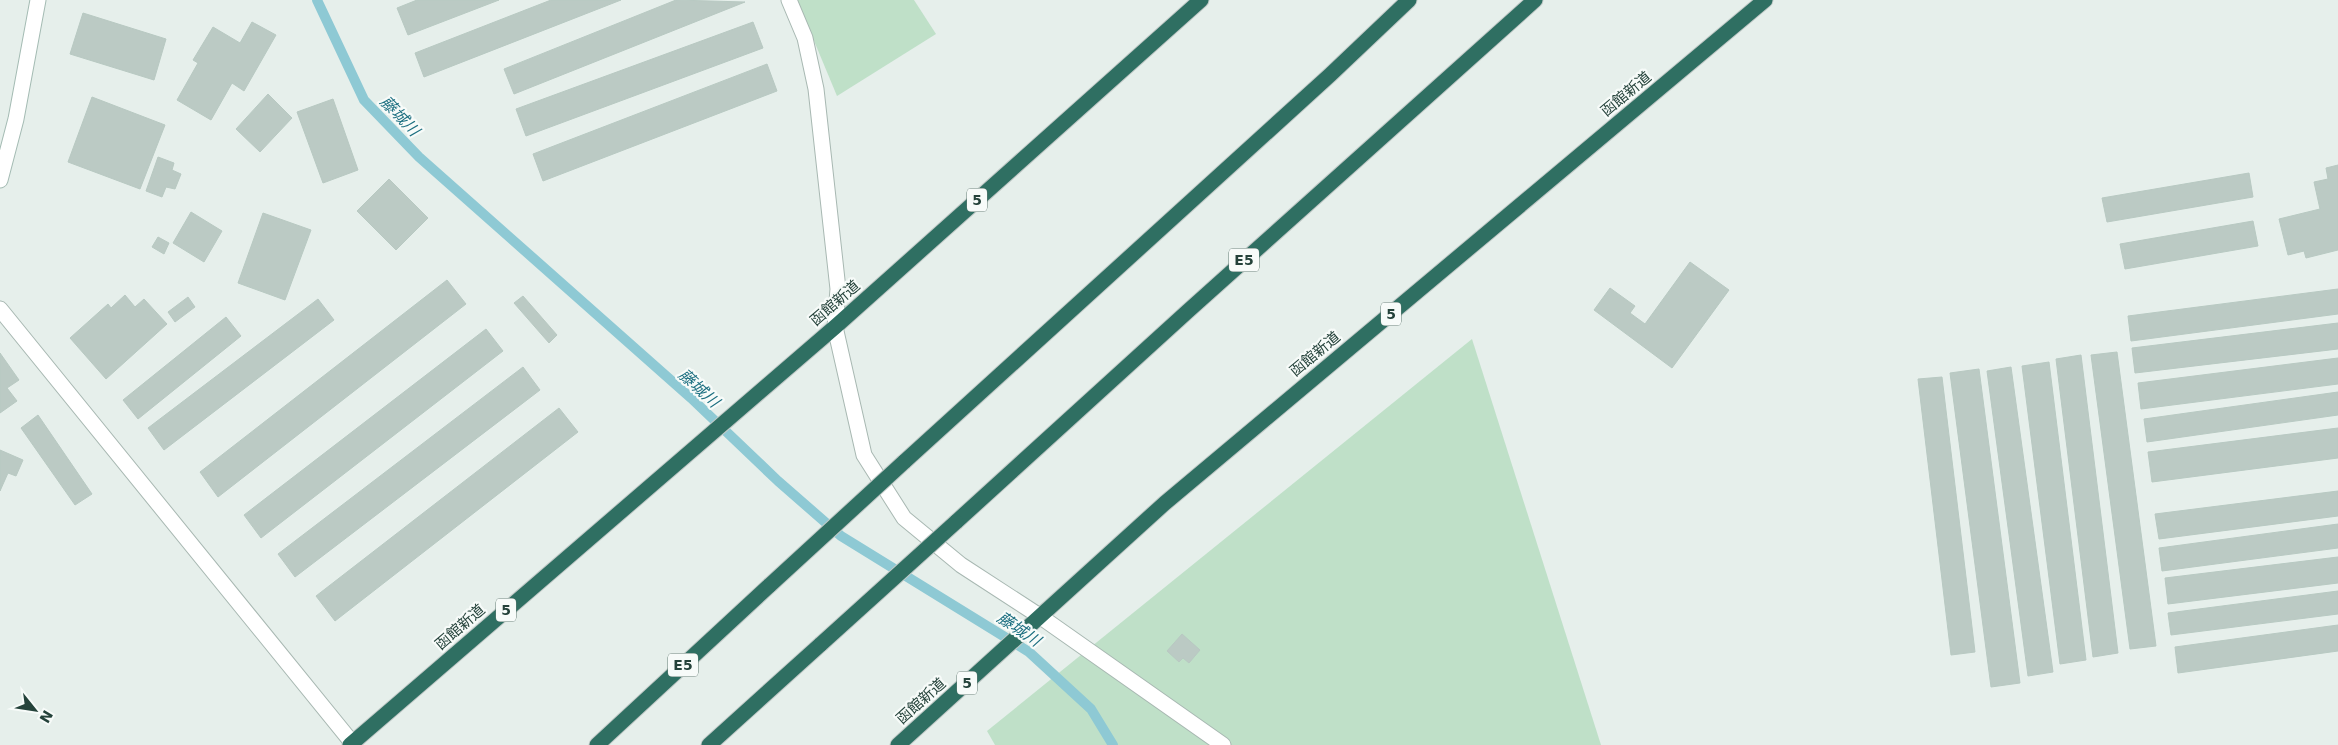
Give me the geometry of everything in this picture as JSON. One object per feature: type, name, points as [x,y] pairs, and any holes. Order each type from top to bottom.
[{"type":"highway","name":"函館新道","points":[[352,744],[835,327],[1201,0]]},
{"type":"highway","name":"E5","points":[[597,745],[904,462],[1330,75],[1409,0]]},
{"type":"highway","name":"E5","points":[[709,745],[1282,226],[1535,0]]},
{"type":"highway","name":"函館新道","points":[[898,745],[1165,503],[1765,0]]},
{"type":"street","points":[[0,180],[16,119],[38,0]]},
{"type":"street","points":[[789,0],[805,38],[816,89],[838,289],[835,327],[864,455],[904,518],[961,565],[1041,617],[1222,745]]},
{"type":"street","points":[[0,309],[352,744]]},
{"type":"green space","points":[[797,0],[914,0],[936,34],[837,96]]},
{"type":"green space","points":[[1472,339],[1601,745],[995,745],[987,731]]},
{"type":"building","points":[[417,0],[499,0],[408,35],[397,8]]},
{"type":"building","points":[[551,0],[621,0],[424,77],[415,53]]},
{"type":"building","points":[[676,0],[745,2],[514,94],[504,69]]},
{"type":"building","points":[[83,13],[166,39],[154,80],[70,54]]},
{"type":"building","points":[[252,22],[276,35],[244,91],[232,83],[211,120],[177,100],[198,63],[193,60],[213,27],[240,43]]},
{"type":"building","points":[[753,22],[763,48],[526,136],[516,109]]},
{"type":"building","points":[[767,64],[777,91],[543,181],[533,154]]},
{"type":"building","points":[[268,94],[292,118],[260,152],[236,129]]},
{"type":"building","points":[[92,97],[165,125],[140,189],[68,162]]},
{"type":"building","points":[[333,99],[358,170],[323,183],[297,112]]},
{"type":"building","points":[[158,157],[174,163],[172,170],[181,174],[175,189],[166,187],[162,197],[146,191]]},
{"type":"building","points":[[2338,165],[2338,250],[2306,258],[2304,251],[2288,255],[2279,219],[2320,209],[2314,182],[2328,179],[2326,168]]},
{"type":"building","points":[[2249,173],[2253,197],[2107,222],[2102,198]]},
{"type":"building","points":[[389,179],[428,218],[396,250],[357,211]]},
{"type":"building","points":[[191,212],[222,231],[204,262],[173,243]]},
{"type":"building","points":[[263,213],[311,230],[285,300],[238,283]]},
{"type":"building","points":[[2253,221],[2258,246],[2125,269],[2120,244]]},
{"type":"building","points":[[158,237],[169,243],[164,254],[152,247]]},
{"type":"building","points":[[1690,262],[1729,290],[1672,368],[1594,310],[1610,288],[1635,306],[1630,313],[1645,324]]},
{"type":"building","points":[[447,280],[466,304],[218,497],[200,472]]},
{"type":"building","points":[[2338,289],[2338,314],[2131,341],[2128,316]]},
{"type":"building","points":[[125,295],[135,307],[144,299],[167,324],[106,379],[70,338],[108,304],[111,308]]},
{"type":"building","points":[[523,296],[557,335],[549,343],[514,303]]},
{"type":"building","points":[[188,297],[195,307],[175,322],[168,312]]},
{"type":"building","points":[[318,299],[334,320],[164,450],[148,428]]},
{"type":"building","points":[[226,317],[241,336],[138,419],[123,400]]},
{"type":"building","points":[[2338,323],[2338,349],[2135,373],[2132,348]]},
{"type":"building","points":[[486,329],[503,351],[261,538],[244,515]]},
{"type":"building","points":[[2117,352],[2156,646],[2130,649],[2091,355]]},
{"type":"building","points":[[0,353],[19,380],[7,388],[17,401],[0,413]]},
{"type":"building","points":[[2081,355],[2118,653],[2093,657],[2056,359]]},
{"type":"building","points":[[2338,358],[2338,384],[2141,409],[2138,383]]},
{"type":"building","points":[[2049,362],[2086,660],[2060,664],[2022,366]]},
{"type":"building","points":[[523,367],[540,390],[295,577],[278,554]]},
{"type":"building","points":[[2011,367],[2053,672],[2028,676],[1987,371]]},
{"type":"building","points":[[1979,369],[2020,683],[1991,687],[1950,373]]},
{"type":"building","points":[[1942,377],[1975,652],[1951,655],[1918,379]]},
{"type":"building","points":[[2338,392],[2338,415],[2147,442],[2144,419]]},
{"type":"building","points":[[559,408],[578,432],[335,621],[316,596]]},
{"type":"building","points":[[38,415],[92,494],[75,505],[21,428]]},
{"type":"building","points":[[2338,428],[2338,458],[2152,482],[2148,452]]},
{"type":"building","points":[[0,450],[23,460],[16,476],[8,473],[0,491]]},
{"type":"building","points":[[2338,491],[2338,516],[2159,539],[2155,514]]},
{"type":"building","points":[[2338,524],[2338,548],[2162,571],[2159,548]]},
{"type":"building","points":[[2338,557],[2338,583],[2168,604],[2165,578]]},
{"type":"building","points":[[2338,591],[2338,614],[2171,635],[2168,613]]},
{"type":"building","points":[[2338,625],[2338,651],[2178,673],[2175,647]]},
{"type":"building","points":[[1182,634],[1200,650],[1189,663],[1183,658],[1179,662],[1167,651]]},
{"type":"waterway","name":"藤城川","points":[[317,0],[364,100],[419,157],[691,398],[778,481],[841,536],[1029,652],[1091,709],[1113,745]]}]
